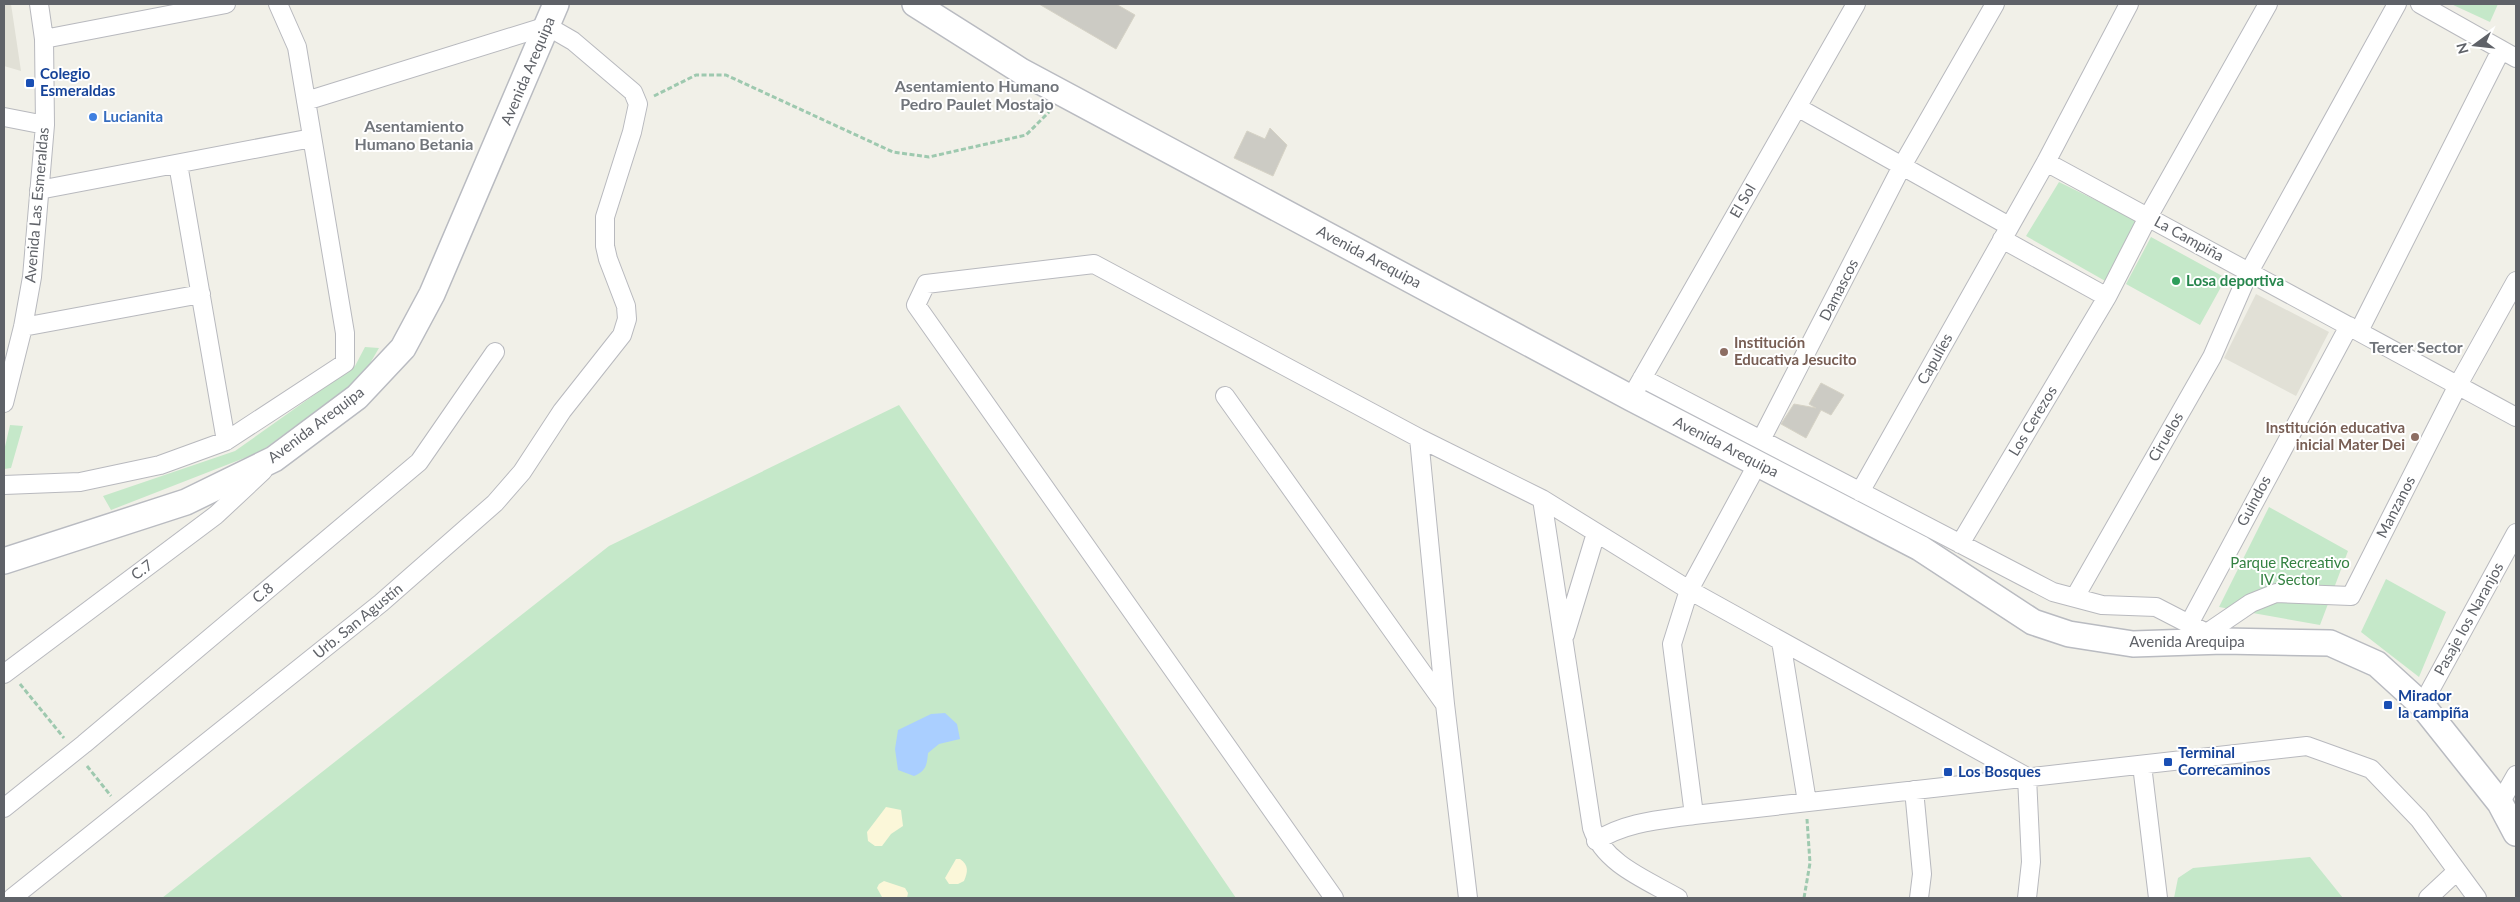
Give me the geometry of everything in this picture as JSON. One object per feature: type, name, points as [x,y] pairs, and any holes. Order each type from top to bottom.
[{"type":"street","name":"Avenida Las Esmeraldas","points":[[4,403],[10,357],[23,327],[32,277],[45,125],[44,38],[39,4]]},
{"type":"street","points":[[44,38],[226,4]]},
{"type":"street","points":[[4,485],[80,482],[160,465],[226,441],[345,363],[345,333],[297,47],[278,4]]},
{"type":"street","name":"Avenida Arequipa","points":[[915,4],[1022,71],[1066,95],[1760,452],[1920,548],[2033,622],[2069,634],[2133,644],[2215,637],[2330,643],[2377,664],[2422,705],[2508,800],[2516,833]]},
{"type":"street","name":"El Sol","points":[[1636,388],[1856,4]]},
{"type":"street","name":"Damascos","points":[[1694,815],[1672,644],[1689,590],[1902,166],[1995,4]]},
{"type":"street","name":"Capulíes","points":[[1860,492],[2046,162],[2129,4]]},
{"type":"street","name":"Los Cerezos","points":[[1960,544],[2107,297],[2148,217],[2268,4]]},
{"type":"street","name":"Ciruelos","points":[[2074,598],[2212,357],[2249,272],[2397,4]]},
{"type":"street","points":[[2420,4],[2509,54]]},
{"type":"street","points":[[306,101],[552,15],[573,41],[633,92],[638,104]]},
{"type":"street","name":"Avenida Arequipa","points":[[4,561],[186,502],[274,459],[357,397],[402,348],[432,294],[552,15]]},
{"type":"street","name":"Guindos","points":[[2188,624],[2509,54]]},
{"type":"street","name":"Urb. San Agustín","points":[[12,898],[381,603],[495,503],[522,472],[562,411],[622,335],[627,319],[626,306],[605,246],[605,218],[632,132],[638,104]]},
{"type":"street","points":[[1797,106],[1902,166],[2107,297]]},
{"type":"street","points":[[4,117],[45,125]]},
{"type":"street","points":[[39,190],[312,138]]},
{"type":"street","name":"La Campiña","points":[[2046,162],[2516,416]]},
{"type":"street","points":[[178,164],[226,441]]},
{"type":"street","points":[[1334,898],[916,305],[926,284],[1094,264],[1420,438],[1542,499],[1689,590],[2027,778]]},
{"type":"street","name":"Manzanos","points":[[2215,637],[2251,603],[2276,592],[2351,596],[2458,385],[2516,281]]},
{"type":"street","points":[[23,327],[201,294]]},
{"type":"street","name":"C.8","points":[[4,808],[84,744],[419,462],[495,352]]},
{"type":"street","points":[[1225,396],[1445,704]]},
{"type":"street","points":[[1420,438],[1445,704],[1468,898]]},
{"type":"street","points":[[1760,452],[1860,492],[2053,592],[2102,605],[2156,607],[2215,637]]},
{"type":"street","name":"C.7","points":[[4,674],[216,515],[274,459]]},
{"type":"street","points":[[1542,499],[1592,828],[1596,841],[1609,857],[1678,898]]},
{"type":"street","points":[[1563,640],[1596,533]]},
{"type":"street","name":"Pasaje los Naranjos","points":[[2422,705],[2516,533]]},
{"type":"street","points":[[1781,641],[1806,802]]},
{"type":"street","points":[[1596,841],[1610,832],[1632,824],[1694,815],[2307,746],[2371,769],[2419,819],[2477,898]]},
{"type":"street","points":[[2142,765],[2158,898]]},
{"type":"street","points":[[2508,800],[2516,775]]},
{"type":"street","points":[[2027,778],[2031,862],[2027,898]]},
{"type":"street","points":[[1914,790],[1922,874],[1918,898]]},
{"type":"street","points":[[2428,898],[2457,871]]},
{"type":"path","points":[[638,104],[696,75],[726,75],[893,152],[929,157],[1026,135],[1066,95]]},
{"type":"path","points":[[1804,898],[1810,863],[1806,802]]},
{"type":"shaded area","points":[[4,4],[11,4],[21,71],[4,66]]},
{"type":"shaded area","points":[[2256,294],[2329,332],[2296,396],[2224,358]]},
{"type":"green space","points":[[2451,4],[2498,4],[2490,22]]},
{"type":"green space","points":[[2059,182],[2140,222],[2107,282],[2026,236]]},
{"type":"green space","name":"Losa deportiva","points":[[2151,237],[2226,278],[2200,325],[2126,284]]},
{"type":"green space","points":[[365,347],[379,348],[362,377],[260,452],[111,510],[103,496],[235,451],[355,366]]},
{"type":"green space","points":[[899,405],[1236,898],[162,898],[609,546]]},
{"type":"green space","points":[[10,425],[23,426],[11,468],[4,469],[4,451]]},
{"type":"green space","name":"Parque Recreativo IV Sector","points":[[2269,507],[2348,551],[2320,625],[2219,607]]},
{"type":"green space","points":[[2386,579],[2446,612],[2419,677],[2361,632]]},
{"type":"green space","points":[[2310,857],[2343,898],[2174,898],[2178,878],[2193,868]]},
{"type":"sand","points":[[886,807],[901,810],[903,826],[891,834],[882,846],[875,846],[868,841],[867,832]]},
{"type":"sand","points":[[956,859],[960,859],[965,864],[967,869],[966,875],[964,881],[958,884],[949,884],[945,878]]},
{"type":"sand","points":[[884,881],[905,888],[908,893],[907,898],[882,897],[877,888]]},
{"type":"water","points":[[945,713],[957,724],[960,739],[939,744],[928,753],[925,767],[914,776],[898,770],[895,749],[898,730],[931,714]]},
{"type":"building","points":[[1039,4],[1116,4],[1135,15],[1116,49]]},
{"type":"building","points":[[1270,128],[1287,145],[1273,176],[1234,158],[1247,131],[1265,139]]},
{"type":"building","points":[[1821,383],[1844,395],[1831,415],[1821,410],[1806,438],[1781,424],[1794,404],[1816,408],[1809,404]]},
{"type":"place","name":"Colegio Esmeraldas","points":[[30,83]]},
{"type":"place","name":"Lucianita","points":[[93,117]]},
{"type":"place","name":"Losa deportiva","points":[[2176,281]]},
{"type":"place","name":"Institución Educativa Jesucito","points":[[1724,352]]},
{"type":"place","name":"Institución educativa inicial Mater Dei","points":[[2415,437]]},
{"type":"place","name":"Mirador la campiña","points":[[2388,705]]},
{"type":"place","name":"Terminal Correcaminos","points":[[2168,762]]},
{"type":"place","name":"Los Bosques","points":[[1948,772]]},
{"type":"district","name":"Asentamiento Humano Pedro Paulet Mostajo","points":[[977,95]]},
{"type":"district","name":"Asentamiento Humano Betania","points":[[414,135]]},
{"type":"district","name":"Tercer Sector","points":[[2416,347]]}]
